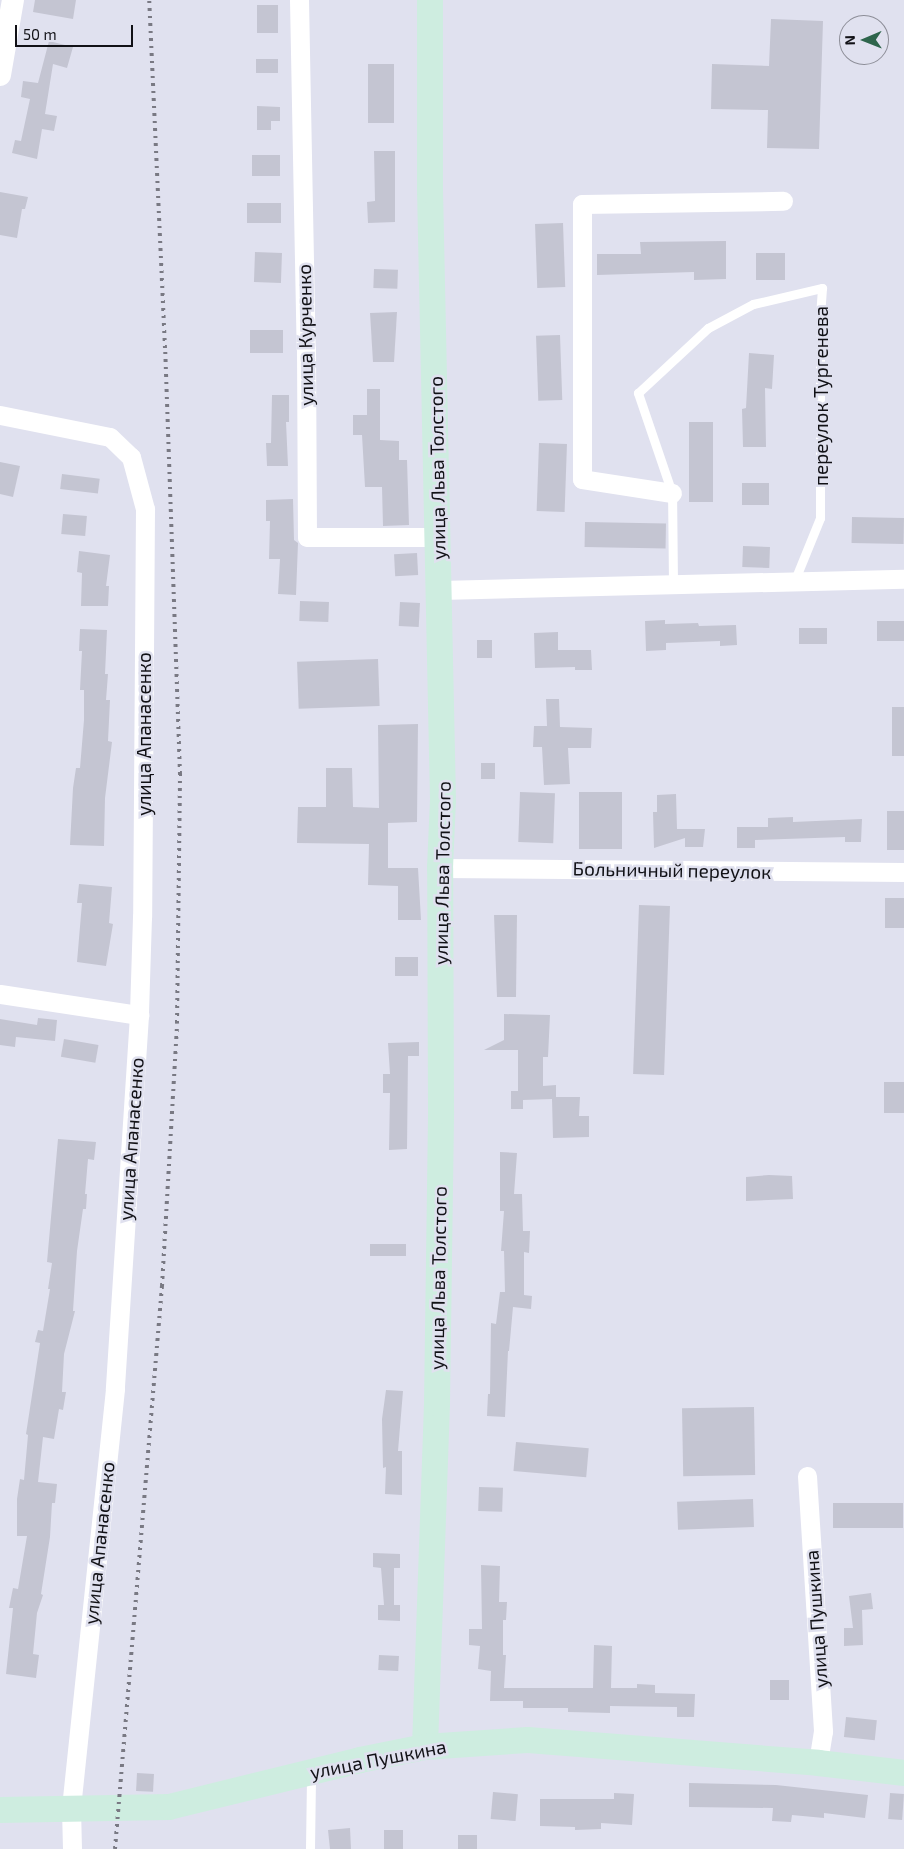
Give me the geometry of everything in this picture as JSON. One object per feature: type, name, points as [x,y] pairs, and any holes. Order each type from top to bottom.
[{"type":"main road","name":"улица Льва Толстого","points":[[425,1747],[437,1403],[440,868],[443,800],[439,537],[430,190],[430,0]]},
{"type":"main road","name":"улица Пушкина","points":[[0,1810],[169,1807],[311,1771],[425,1747],[528,1740],[818,1763],[904,1773]]},
{"type":"street","points":[[0,75],[13,0]]},
{"type":"street","name":"улица Курченко","points":[[299,0],[306,339],[307,537],[439,537]]},
{"type":"street","points":[[672,493],[582,479],[582,204],[783,201]]},
{"type":"street","name":"улица Апанасенко","points":[[0,415],[110,438],[131,457],[146,509],[142,917],[139,1014],[115,1389],[71,1808],[72,1849]]},
{"type":"street","points":[[440,590],[904,579]]},
{"type":"street","name":"Больничный переулок","points":[[440,868],[904,872]]},
{"type":"street","points":[[0,994],[139,1014]]},
{"type":"street","name":"улица Пушкина","points":[[807,1476],[823,1731],[818,1763]]},
{"type":"lane","name":"переулок Тургенева","points":[[673,583],[672,493],[638,393],[708,328],[753,304],[822,288],[820,319],[820,518],[794,582]]},
{"type":"lane","points":[[310,1849],[311,1771]]},
{"type":"building","points":[[35,0],[76,0],[73,19],[33,12]]},
{"type":"building","points":[[257,5],[278,5],[278,33],[257,33]]},
{"type":"building","points":[[771,19],[823,21],[819,149],[767,148],[768,110],[711,109],[712,64],[769,66]]},
{"type":"building","points":[[49,41],[73,47],[67,68],[53,64],[45,114],[57,116],[54,131],[42,129],[37,159],[12,153],[15,140],[21,141],[30,99],[21,97],[23,81],[38,83]]},
{"type":"building","points":[[256,59],[278,59],[278,73],[256,73]]},
{"type":"building","points":[[368,64],[394,64],[394,123],[368,123]]},
{"type":"building","points":[[257,106],[280,107],[280,121],[271,121],[271,130],[257,130]]},
{"type":"building","points":[[374,151],[395,151],[395,222],[368,223],[367,202],[375,201]]},
{"type":"building","points":[[252,155],[280,155],[280,176],[252,176]]},
{"type":"building","points":[[0,192],[28,197],[25,209],[22,209],[17,238],[0,235]]},
{"type":"building","points":[[247,203],[281,203],[281,223],[247,223]]},
{"type":"building","points":[[563,223],[565,287],[537,288],[535,224]]},
{"type":"building","points":[[726,241],[726,279],[694,280],[694,272],[597,275],[597,254],[641,254],[640,242]]},
{"type":"building","points":[[255,252],[282,253],[281,283],[254,282]]},
{"type":"building","points":[[756,253],[785,253],[785,280],[756,280]]},
{"type":"building","points":[[374,269],[398,270],[397,289],[373,288]]},
{"type":"building","points":[[397,312],[394,362],[373,362],[370,313]]},
{"type":"building","points":[[250,330],[283,330],[283,353],[250,353]]},
{"type":"building","points":[[560,335],[562,400],[538,401],[536,336]]},
{"type":"building","points":[[749,353],[774,355],[772,389],[765,388],[766,447],[743,447],[742,409],[746,408]]},
{"type":"building","points":[[367,389],[380,389],[380,440],[399,441],[399,460],[407,460],[409,525],[383,526],[382,487],[365,487],[362,435],[353,435],[353,415],[367,415]]},
{"type":"building","points":[[272,395],[289,395],[289,422],[286,422],[288,466],[267,466],[266,443],[271,443]]},
{"type":"building","points":[[689,422],[713,422],[713,502],[689,502]]},
{"type":"building","points":[[539,443],[567,444],[565,512],[537,511]]},
{"type":"building","points":[[0,462],[20,466],[13,497],[0,494]]},
{"type":"building","points":[[62,474],[100,479],[98,494],[60,489]]},
{"type":"building","points":[[742,483],[769,483],[769,505],[742,505]]},
{"type":"building","points":[[293,499],[294,540],[298,543],[296,595],[278,594],[280,559],[269,559],[270,521],[266,521],[266,500]]},
{"type":"building","points":[[63,514],[87,516],[85,536],[61,534]]},
{"type":"building","points":[[852,517],[904,518],[904,544],[852,543]]},
{"type":"building","points":[[585,522],[666,523],[666,548],[585,547]]},
{"type":"building","points":[[743,546],[770,547],[769,568],[742,567]]},
{"type":"building","points":[[79,551],[110,555],[106,586],[109,586],[108,606],[81,606],[82,573],[77,572]]},
{"type":"building","points":[[417,553],[418,575],[395,576],[394,554]]},
{"type":"building","points":[[300,601],[329,602],[328,622],[299,621]]},
{"type":"building","points":[[400,602],[420,603],[419,627],[399,626]]},
{"type":"building","points":[[665,620],[665,624],[698,623],[699,626],[736,625],[737,645],[720,646],[720,641],[666,643],[666,650],[646,651],[645,621]]},
{"type":"building","points":[[877,621],[904,621],[904,641],[877,641]]},
{"type":"building","points":[[799,628],[827,628],[827,644],[799,644]]},
{"type":"building","points":[[80,629],[107,630],[105,674],[108,674],[106,700],[110,700],[108,741],[112,742],[105,798],[104,846],[70,845],[73,788],[76,768],[80,768],[84,720],[84,690],[80,690],[82,651],[79,651]]},
{"type":"building","points":[[558,632],[558,650],[591,650],[592,670],[575,670],[575,667],[535,668],[534,633]]},
{"type":"building","points":[[477,640],[492,640],[492,658],[477,658]]},
{"type":"building","points":[[378,659],[380,706],[299,709],[297,662]]},
{"type":"building","points":[[546,699],[559,699],[560,727],[592,728],[591,748],[568,748],[570,784],[544,785],[542,747],[533,747],[534,726],[547,726]]},
{"type":"building","points":[[892,707],[904,707],[904,756],[892,756]]},
{"type":"building","points":[[418,724],[417,822],[388,823],[388,868],[418,868],[421,920],[398,920],[398,886],[368,885],[369,844],[297,843],[298,807],[326,807],[326,768],[352,768],[353,807],[379,808],[378,725]]},
{"type":"building","points":[[481,763],[495,763],[495,779],[481,779]]},
{"type":"building","points":[[520,792],[555,793],[553,843],[518,842]]},
{"type":"building","points":[[579,792],[622,792],[622,849],[579,849]]},
{"type":"building","points":[[676,794],[677,829],[705,829],[703,847],[685,847],[685,838],[654,848],[653,812],[657,812],[657,795]]},
{"type":"building","points":[[887,811],[904,811],[904,850],[887,850]]},
{"type":"building","points":[[793,817],[793,822],[862,819],[861,842],[845,842],[845,837],[755,840],[755,848],[737,848],[737,827],[768,827],[768,818]]},
{"type":"building","points":[[79,884],[112,887],[109,923],[113,924],[106,966],[77,962],[82,903],[77,903]]},
{"type":"building","points":[[885,898],[904,898],[904,928],[885,928]]},
{"type":"building","points":[[639,905],[670,906],[664,1075],[633,1074]]},
{"type":"building","points":[[494,915],[517,915],[516,997],[497,997]]},
{"type":"building","points":[[395,957],[418,957],[418,976],[395,976]]},
{"type":"building","points":[[504,1014],[550,1015],[548,1057],[543,1057],[543,1086],[556,1085],[556,1097],[580,1097],[579,1116],[589,1116],[589,1137],[553,1138],[552,1099],[523,1100],[523,1109],[511,1109],[511,1091],[518,1091],[518,1050],[484,1050],[504,1040]]},
{"type":"building","points":[[38,1018],[57,1020],[55,1041],[16,1037],[15,1047],[0,1045],[0,1019],[37,1025]]},
{"type":"building","points":[[64,1039],[98,1045],[95,1063],[61,1057]]},
{"type":"building","points":[[419,1042],[419,1056],[408,1056],[407,1149],[389,1150],[390,1093],[383,1093],[383,1074],[390,1074],[388,1043]]},
{"type":"building","points":[[884,1082],[904,1082],[904,1113],[884,1113]]},
{"type":"building","points":[[58,1139],[96,1142],[94,1160],[88,1159],[85,1194],[87,1194],[86,1209],[83,1209],[77,1251],[73,1311],[75,1311],[64,1354],[62,1392],[66,1392],[63,1410],[59,1409],[54,1439],[43,1437],[38,1482],[57,1484],[55,1503],[52,1503],[50,1537],[41,1594],[43,1595],[37,1613],[33,1654],[39,1655],[36,1678],[6,1674],[13,1608],[9,1608],[13,1588],[18,1589],[27,1536],[17,1536],[17,1499],[20,1479],[24,1480],[28,1435],[26,1434],[40,1343],[35,1342],[38,1330],[43,1331],[50,1289],[48,1289],[52,1263],[47,1262]]},
{"type":"building","points":[[500,1152],[517,1153],[514,1194],[522,1194],[523,1231],[530,1231],[529,1253],[524,1252],[524,1295],[532,1296],[531,1309],[513,1307],[508,1351],[505,1417],[487,1416],[488,1394],[490,1394],[491,1323],[496,1324],[500,1292],[505,1292],[504,1251],[501,1251],[504,1211],[500,1211]]},
{"type":"building","points":[[792,1176],[793,1199],[746,1201],[746,1177]]},
{"type":"building","points":[[370,1244],[406,1244],[406,1256],[370,1256]]},
{"type":"building","points":[[386,1390],[403,1391],[398,1451],[402,1451],[402,1495],[385,1494],[386,1467],[383,1468],[382,1419]]},
{"type":"building","points":[[754,1407],[755,1475],[683,1476],[682,1408]]},
{"type":"building","points":[[516,1442],[589,1448],[586,1477],[513,1471]]},
{"type":"building","points":[[479,1487],[503,1488],[502,1512],[478,1511]]},
{"type":"building","points":[[753,1499],[754,1527],[678,1530],[677,1502]]},
{"type":"building","points":[[833,1503],[903,1503],[903,1528],[833,1528]]},
{"type":"building","points":[[373,1553],[400,1554],[400,1568],[394,1568],[394,1605],[400,1605],[400,1621],[378,1620],[378,1605],[384,1605],[381,1568],[373,1567]]},
{"type":"building","points":[[481,1565],[500,1566],[499,1602],[507,1602],[506,1620],[503,1620],[503,1655],[506,1655],[504,1688],[593,1688],[594,1645],[612,1646],[611,1688],[637,1688],[637,1684],[655,1685],[655,1693],[695,1694],[694,1717],[677,1717],[677,1707],[610,1706],[610,1713],[568,1712],[568,1708],[523,1708],[523,1701],[490,1701],[491,1671],[478,1669],[480,1646],[469,1645],[469,1629],[482,1629]]},
{"type":"building","points":[[871,1593],[873,1609],[862,1610],[863,1645],[844,1646],[844,1628],[853,1628],[849,1596]]},
{"type":"building","points":[[379,1655],[399,1656],[398,1671],[378,1670]]},
{"type":"building","points":[[770,1680],[789,1680],[789,1700],[770,1700]]},
{"type":"building","points":[[846,1717],[877,1720],[875,1740],[844,1737]]},
{"type":"building","points":[[137,1773],[154,1774],[153,1792],[136,1791]]},
{"type":"building","points":[[689,1783],[776,1785],[868,1795],[865,1818],[824,1813],[824,1818],[792,1815],[791,1822],[772,1821],[773,1808],[689,1807]]},
{"type":"building","points":[[493,1792],[518,1794],[516,1821],[491,1819]]},
{"type":"building","points":[[614,1793],[634,1794],[632,1825],[601,1823],[601,1829],[575,1830],[575,1827],[540,1826],[540,1799],[614,1799]]},
{"type":"building","points":[[890,1793],[904,1794],[902,1820],[888,1819]]},
{"type":"building","points":[[350,1828],[351,1849],[330,1849],[328,1830]]},
{"type":"building","points":[[384,1830],[403,1830],[403,1849],[384,1849]]},
{"type":"building","points":[[458,1835],[477,1835],[477,1849],[458,1849]]},
{"type":"railway","points":[[115,1849],[162,1286],[177,1023],[180,774],[165,348],[149,0]]}]
